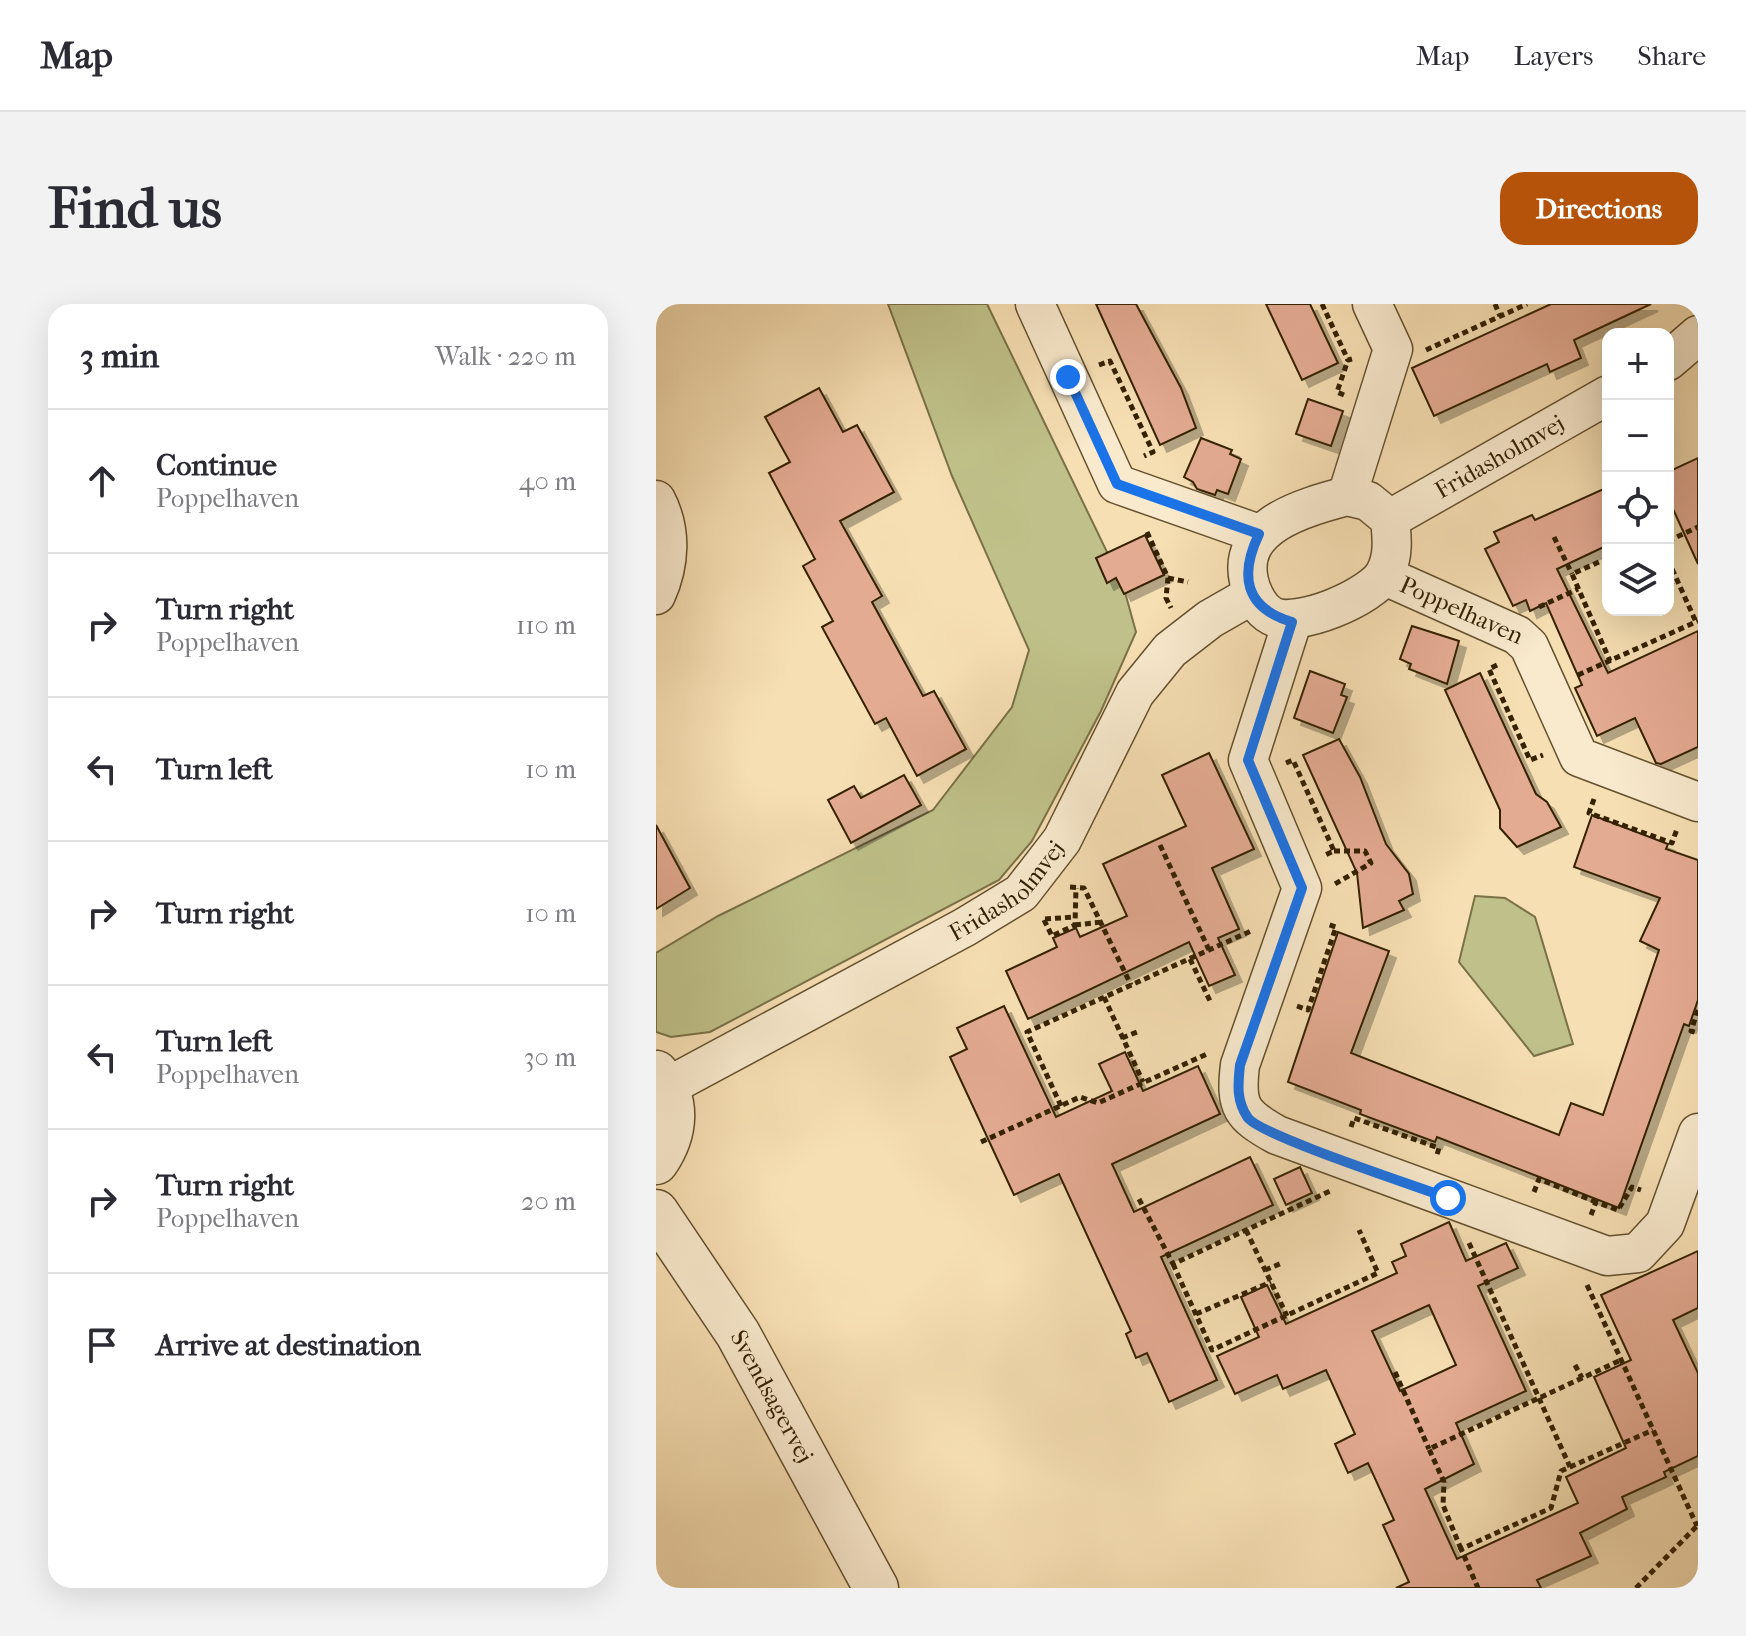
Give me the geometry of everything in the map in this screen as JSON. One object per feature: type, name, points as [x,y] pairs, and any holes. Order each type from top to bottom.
[{"type":"street","points":[[1035,304],[1117,484],[1259,534]]},
{"type":"street","points":[[1347,496],[1393,349],[1372,304]]},
{"type":"street","name":"Fridasholmvej","points":[[1390,519],[1602,398]]},
{"type":"street","points":[[1347,496],[1368,501],[1390,519],[1393,547],[1385,576],[1344,605],[1292,622],[1270,615],[1252,595],[1248,558],[1259,534],[1304,508],[1347,496]]},
{"type":"street","points":[[656,500],[668,542],[665,576],[656,595]]},
{"type":"street","name":"Poppelhaven","points":[[1385,576],[1517,635],[1529,646],[1579,757],[1698,802]]},
{"type":"street","name":"Fridasholmvej","points":[[661,1080],[965,927],[1021,893],[1062,840],[1135,693],[1170,650],[1210,619],[1252,595]]},
{"type":"street","points":[[1292,622],[1248,760],[1302,888],[1240,1065],[1237,1092],[1249,1119],[1277,1135],[1607,1256],[1638,1253],[1665,1224],[1698,1133]]},
{"type":"street","points":[[656,1162],[672,1133],[673,1110],[661,1080]]},
{"type":"street","name":"Svendsagervej","points":[[656,1212],[738,1334],[876,1588]]},
{"type":"path","points":[[1495,304],[1500,316]]},
{"type":"path","points":[[1387,367],[1527,304]]},
{"type":"path","points":[[1126,487],[1168,578],[1166,598],[1186,638]]},
{"type":"path","points":[[1674,538],[1698,527]]},
{"type":"path","points":[[1554,537],[1610,661]]},
{"type":"path","points":[[1572,574],[1602,561]]},
{"type":"path","points":[[1548,689],[1697,622],[1674,573]]},
{"type":"path","points":[[1168,578],[1188,582]]},
{"type":"path","points":[[1160,845],[1209,950]]},
{"type":"path","points":[[1334,851],[1365,851],[1371,863],[1343,881]]},
{"type":"path","points":[[1075,925],[1076,888]]},
{"type":"path","points":[[1084,888],[1131,985]]},
{"type":"path","points":[[1061,1106],[1027,1032],[1294,912]]},
{"type":"path","points":[[1044,919],[1074,917]]},
{"type":"path","points":[[1052,936],[1075,925],[1102,922]]},
{"type":"path","points":[[1190,959],[1210,1001]]},
{"type":"path","points":[[1104,997],[1143,1082]]},
{"type":"path","points":[[1698,1010],[1691,1031],[1698,1033]]},
{"type":"path","points":[[1122,1038],[1137,1032]]},
{"type":"path","points":[[981,1142],[1080,1097],[1098,1103],[1251,1034]]},
{"type":"path","points":[[1173,1264],[1374,1171]]},
{"type":"path","points":[[1636,1588],[1697,1526],[1621,1360],[1572,1243],[1596,1202],[1618,1210],[1632,1187],[1673,1201]]},
{"type":"path","points":[[1448,1198],[1570,1467]]},
{"type":"path","points":[[1139,1199],[1212,1350],[1378,1273],[1359,1230]]},
{"type":"path","points":[[1246,1230],[1287,1316]]},
{"type":"path","points":[[1265,1270],[1282,1263]]},
{"type":"path","points":[[1196,1314],[1271,1282]]},
{"type":"path","points":[[1429,1449],[1621,1360]]},
{"type":"path","points":[[1575,1365],[1582,1378]]},
{"type":"path","points":[[1395,1372],[1444,1482],[1443,1505],[1478,1588]]},
{"type":"path","points":[[1461,1549],[1551,1508],[1561,1471],[1653,1430]]},
{"type":"green space","points":[[888,304],[987,304],[1123,585],[1136,632],[1101,711],[1032,841],[999,880],[710,1032],[671,1037],[656,1032],[656,953],[718,916],[933,810],[1012,707],[1029,650],[952,476]]},
{"type":"green space","points":[[1475,896],[1505,898],[1535,917],[1573,1044],[1534,1056],[1459,962]]},
{"type":"building","points":[[1096,304],[1136,304],[1181,388],[1196,428],[1160,445]]},
{"type":"building","points":[[1266,304],[1310,304],[1338,363],[1302,380]]},
{"type":"building","points":[[1551,304],[1651,304],[1574,340],[1581,358],[1550,372],[1547,364],[1434,416],[1412,368]]},
{"type":"building","points":[[819,388],[843,432],[857,425],[894,492],[840,521],[882,596],[872,602],[923,696],[934,691],[966,749],[917,776],[886,718],[875,724],[822,627],[833,621],[803,566],[815,559],[769,473],[790,462],[765,417]]},
{"type":"building","points":[[1308,399],[1343,411],[1331,446],[1296,434]]},
{"type":"building","points":[[1201,438],[1232,450],[1230,454],[1241,459],[1228,494],[1217,490],[1215,495],[1197,489],[1193,482],[1184,477]]},
{"type":"building","points":[[1698,458],[1698,564],[1674,511],[1674,469]]},
{"type":"building","points":[[1602,490],[1602,548],[1557,569],[1608,673],[1698,631],[1698,747],[1661,764],[1656,763],[1635,718],[1597,736],[1575,688],[1582,685],[1546,603],[1530,611],[1526,600],[1513,606],[1485,549],[1499,542],[1494,532],[1532,515],[1535,520]]},
{"type":"building","points":[[1145,535],[1164,575],[1124,594],[1116,578],[1107,583],[1096,558]]},
{"type":"building","points":[[1412,626],[1459,641],[1447,684],[1409,669],[1411,664],[1400,659]]},
{"type":"building","points":[[1310,671],[1345,684],[1341,695],[1347,697],[1333,733],[1294,718]]},
{"type":"building","points":[[1480,673],[1536,794],[1547,802],[1561,827],[1517,847],[1500,828],[1500,810],[1445,690]]},
{"type":"building","points":[[1339,739],[1360,777],[1386,844],[1409,874],[1413,894],[1399,901],[1404,910],[1363,928],[1357,873],[1303,755]]},
{"type":"building","points":[[1209,753],[1254,849],[1212,868],[1239,929],[1218,938],[1235,975],[1209,986],[1189,942],[1028,1019],[1006,971],[1057,947],[1053,938],[1076,928],[1080,937],[1127,916],[1103,864],[1186,826],[1162,775]]},
{"type":"building","points":[[904,775],[921,805],[851,843],[828,800],[854,786],[861,798]]},
{"type":"building","points":[[1592,815],[1668,844],[1666,849],[1698,860],[1698,1000],[1689,1026],[1684,1024],[1619,1208],[1437,1137],[1435,1142],[1360,1114],[1361,1110],[1288,1082],[1338,932],[1389,951],[1351,1053],[1559,1135],[1571,1103],[1603,1115],[1659,950],[1640,941],[1660,898],[1574,867]]},
{"type":"building","points":[[656,825],[690,888],[656,909]]},
{"type":"building","points":[[1004,1006],[1056,1117],[1112,1091],[1099,1064],[1125,1052],[1143,1091],[1198,1066],[1220,1114],[1112,1164],[1134,1212],[1250,1157],[1273,1205],[1161,1257],[1217,1380],[1169,1402],[1147,1353],[1136,1358],[1126,1334],[1131,1331],[1059,1174],[1014,1195],[950,1057],[967,1049],[957,1028]]},
{"type":"building","points":[[1300,1167],[1312,1193],[1286,1205],[1274,1179]]},
{"type":"building","points":[[1449,1222],[1466,1261],[1506,1243],[1518,1268],[1478,1286],[1526,1391],[1456,1423],[1474,1464],[1425,1489],[1457,1559],[1578,1503],[1566,1477],[1626,1448],[1594,1377],[1631,1360],[1601,1295],[1698,1251],[1698,1308],[1673,1320],[1698,1373],[1698,1456],[1664,1472],[1666,1477],[1622,1497],[1627,1509],[1580,1533],[1591,1556],[1537,1580],[1541,1588],[1396,1588],[1409,1582],[1383,1525],[1394,1520],[1368,1463],[1348,1473],[1335,1444],[1355,1434],[1326,1370],[1283,1389],[1277,1375],[1235,1394],[1217,1356],[1259,1337],[1241,1297],[1267,1285],[1286,1324],[1397,1273],[1392,1262],[1406,1256],[1401,1244]],"holes":[[[1429,1305],[1456,1365],[1400,1391],[1372,1331]]]},
{"type":"route","points":[[1068,377],[1117,484],[1259,534],[1248,558],[1252,595],[1270,615],[1292,622],[1248,760],[1302,888],[1240,1065],[1237,1092],[1249,1119],[1277,1135],[1448,1198]]}]
